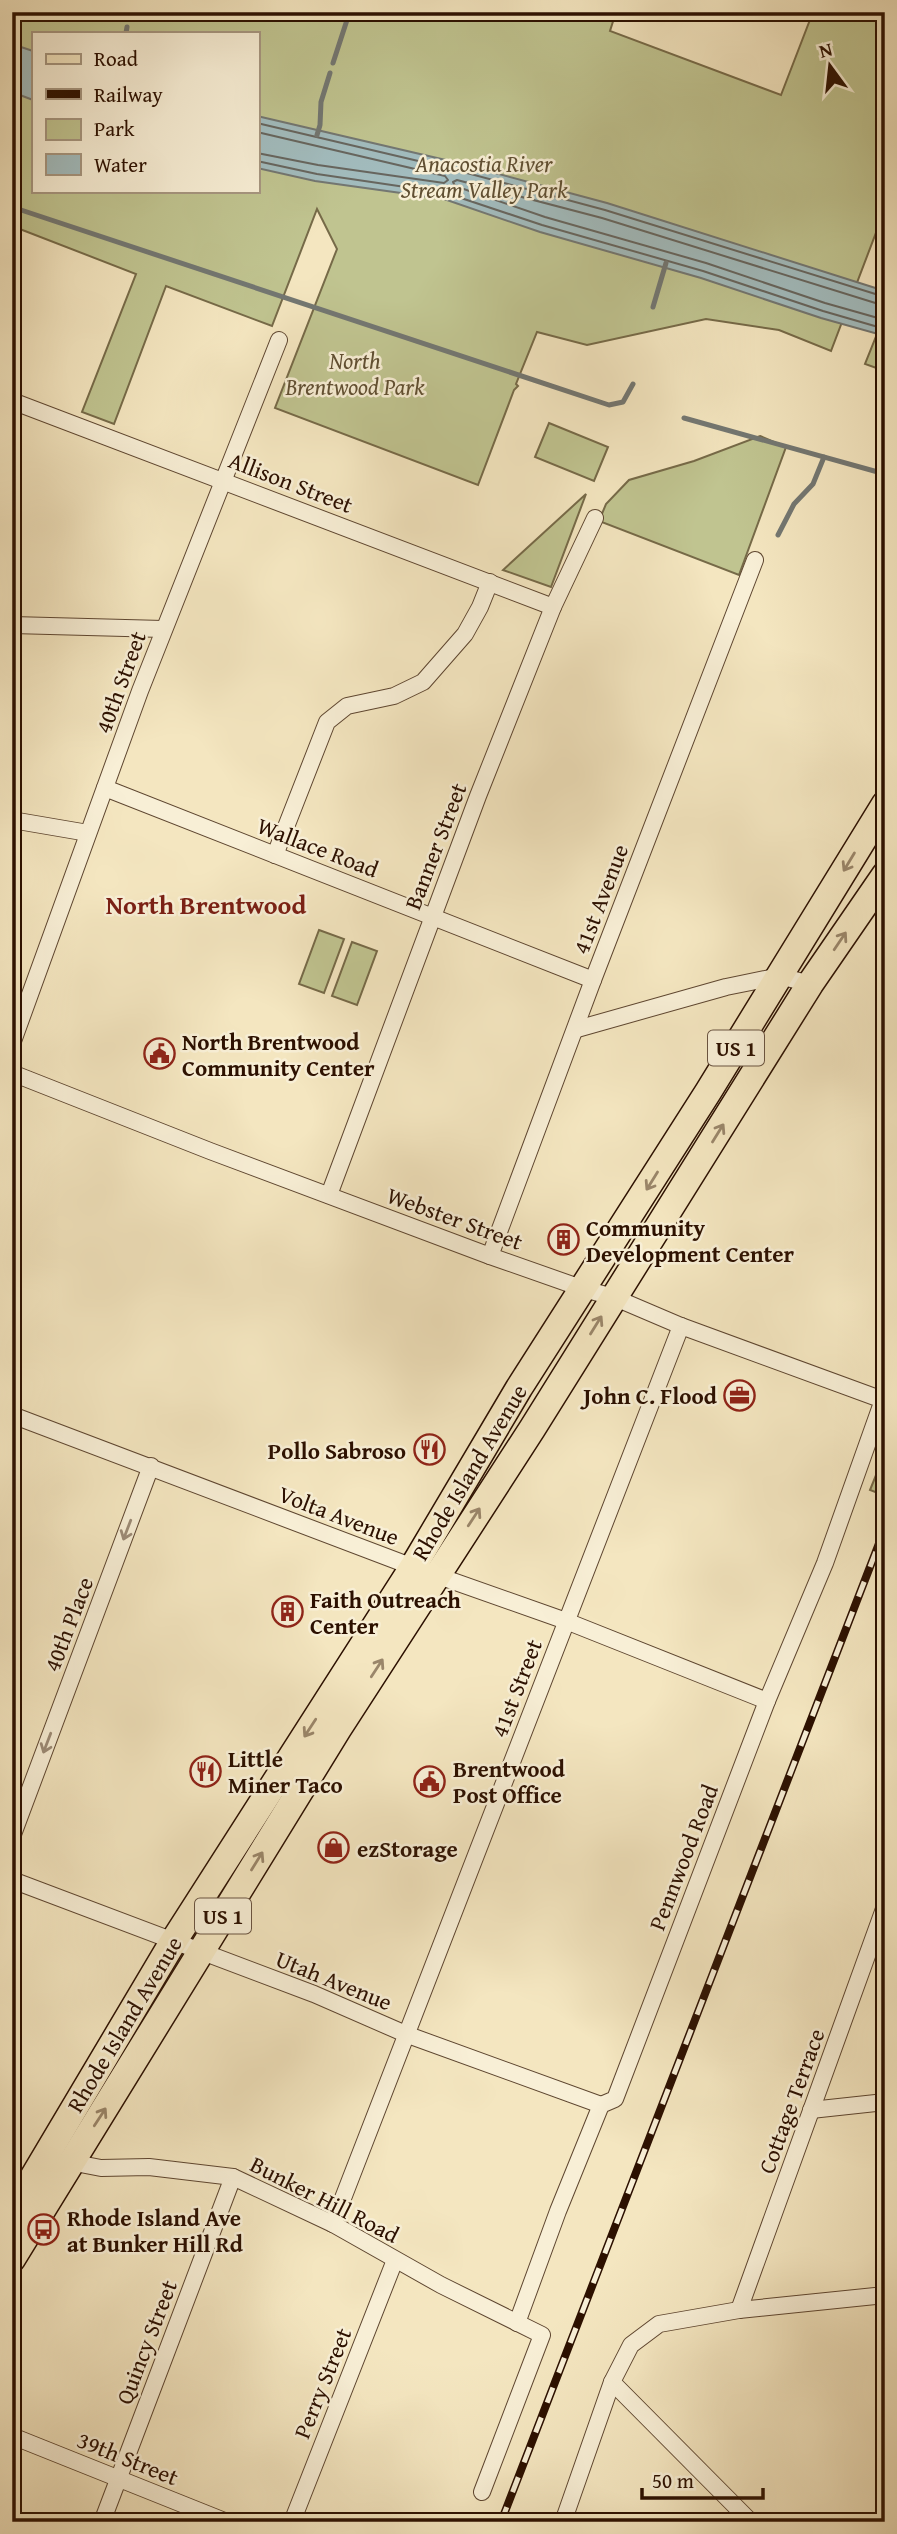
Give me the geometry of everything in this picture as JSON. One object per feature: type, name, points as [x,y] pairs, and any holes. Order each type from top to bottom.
[{"type":"main road","name":"Rhode Island Avenue","points":[[12,2259],[201,1952],[425,1571],[519,1388],[780,976],[885,804]]},
{"type":"main road","name":"Rhode Island Avenue","points":[[12,2213],[22,2182],[173,1942],[425,1571],[532,1429],[810,984],[885,875]]},
{"type":"street","name":"40th Street","points":[[12,1044],[163,629],[279,340]]},
{"type":"street","name":"Allison Street","points":[[12,401],[553,607]]},
{"type":"street","name":"Banner Street","points":[[329,1195],[432,916],[553,607],[595,518]]},
{"type":"street","name":"41st Avenue","points":[[491,1256],[577,1029],[593,979],[755,560]]},
{"type":"street","points":[[275,855],[327,722],[347,706],[394,696],[423,682],[465,635],[490,582]]},
{"type":"street","points":[[12,625],[163,629]]},
{"type":"street","name":"Wallace Road","points":[[105,788],[593,979]]},
{"type":"street","points":[[12,820],[88,833]]},
{"type":"street","points":[[577,1029],[726,987],[780,976],[810,984]]},
{"type":"street","name":"Webster Street","points":[[12,1073],[329,1195],[491,1256],[613,1297],[681,1326],[883,1401]]},
{"type":"street","name":"41st Street","points":[[333,2224],[681,1326]]},
{"type":"street","name":"Pennwood Road","points":[[517,2323],[601,2105],[615,2099],[766,1701],[825,1563],[883,1401]]},
{"type":"street","name":"Volta Avenue","points":[[12,1415],[425,1571],[566,1621],[766,1701]]},
{"type":"street","name":"40th Place","points":[[12,1837],[151,1466]]},
{"type":"street","name":"Utah Avenue","points":[[12,1880],[314,1994],[408,2035],[601,2105]]},
{"type":"street","name":"Cottage Terrace","points":[[739,2311],[885,1906]]},
{"type":"street","points":[[811,2110],[885,2102]]},
{"type":"street","name":"Bunker Hill Road","points":[[70,2162],[101,2168],[149,2167],[233,2177],[333,2224],[395,2260],[542,2335],[482,2492]]},
{"type":"street","name":"Quincy Street","points":[[102,2522],[233,2177]]},
{"type":"street","name":"Perry Street","points":[[292,2522],[395,2260]]},
{"type":"street","points":[[563,2522],[612,2382],[631,2345],[659,2324],[739,2311],[882,2299]]},
{"type":"street","points":[[612,2382],[751,2522]]},
{"type":"street","name":"39th Street","points":[[12,2436],[227,2522]]},
{"type":"green space","name":"Anacostia River Stream Valley Park","points":[[12,12],[616,12],[610,31],[781,95],[813,12],[885,12],[885,209],[831,351],[779,330],[706,319],[587,345],[537,332],[478,485],[275,408],[337,249],[317,209],[272,326],[166,286],[114,424],[82,412],[136,274],[12,226]]},
{"type":"green space","points":[[885,314],[885,371],[865,364]]},
{"type":"green space","points":[[549,423],[608,447],[594,481],[535,457]]},
{"type":"green space","points":[[760,436],[786,447],[739,575],[599,521],[606,504],[629,480],[694,461]]},
{"type":"green space","points":[[586,494],[551,587],[503,570]]},
{"type":"green space","points":[[319,930],[344,939],[324,993],[299,984]]},
{"type":"green space","points":[[352,942],[377,951],[357,1005],[332,996]]},
{"type":"green space","points":[[885,1453],[885,1492],[883,1495],[870,1490]]},
{"type":"water","points":[[12,44],[32,51],[32,100],[12,92]]},
{"type":"water","points":[[259,116],[450,161],[607,203],[885,291],[885,336],[701,278],[540,232],[444,199],[315,181],[259,168]]},
{"type":"waterway","points":[[333,63],[347,20]]},
{"type":"waterway","points":[[126,32],[127,27]]},
{"type":"waterway","points":[[317,135],[321,102],[330,73]]},
{"type":"waterway","points":[[12,207],[609,405],[623,402],[633,384]]},
{"type":"waterway","points":[[653,307],[666,263]]},
{"type":"waterway","points":[[684,418],[885,474]]},
{"type":"waterway","points":[[778,535],[794,504],[813,484],[824,457]]},
{"type":"railway","points":[[501,2522],[885,1528]]},
{"type":"place","name":"North Brentwood Community Center","points":[[159,1054]]},
{"type":"place","name":"Community Development Center","points":[[563,1240]]},
{"type":"place","name":"John C. Flood","points":[[740,1395]]},
{"type":"place","name":"Pollo Sabroso","points":[[429,1450]]},
{"type":"place","name":"Faith Outreach Center","points":[[287,1612]]},
{"type":"place","name":"Little Miner Taco","points":[[205,1771]]},
{"type":"place","name":"Brentwood Post Office","points":[[430,1781]]},
{"type":"place","name":"ezStorage","points":[[334,1848]]},
{"type":"place","name":"Rhode Island Ave at Bunker Hill Rd","points":[[44,2230]]},
{"type":"district","name":"North Brentwood","points":[[206,904]]},
{"type":"park label","name":"North Brentwood Park","points":[[355,373]]}]
